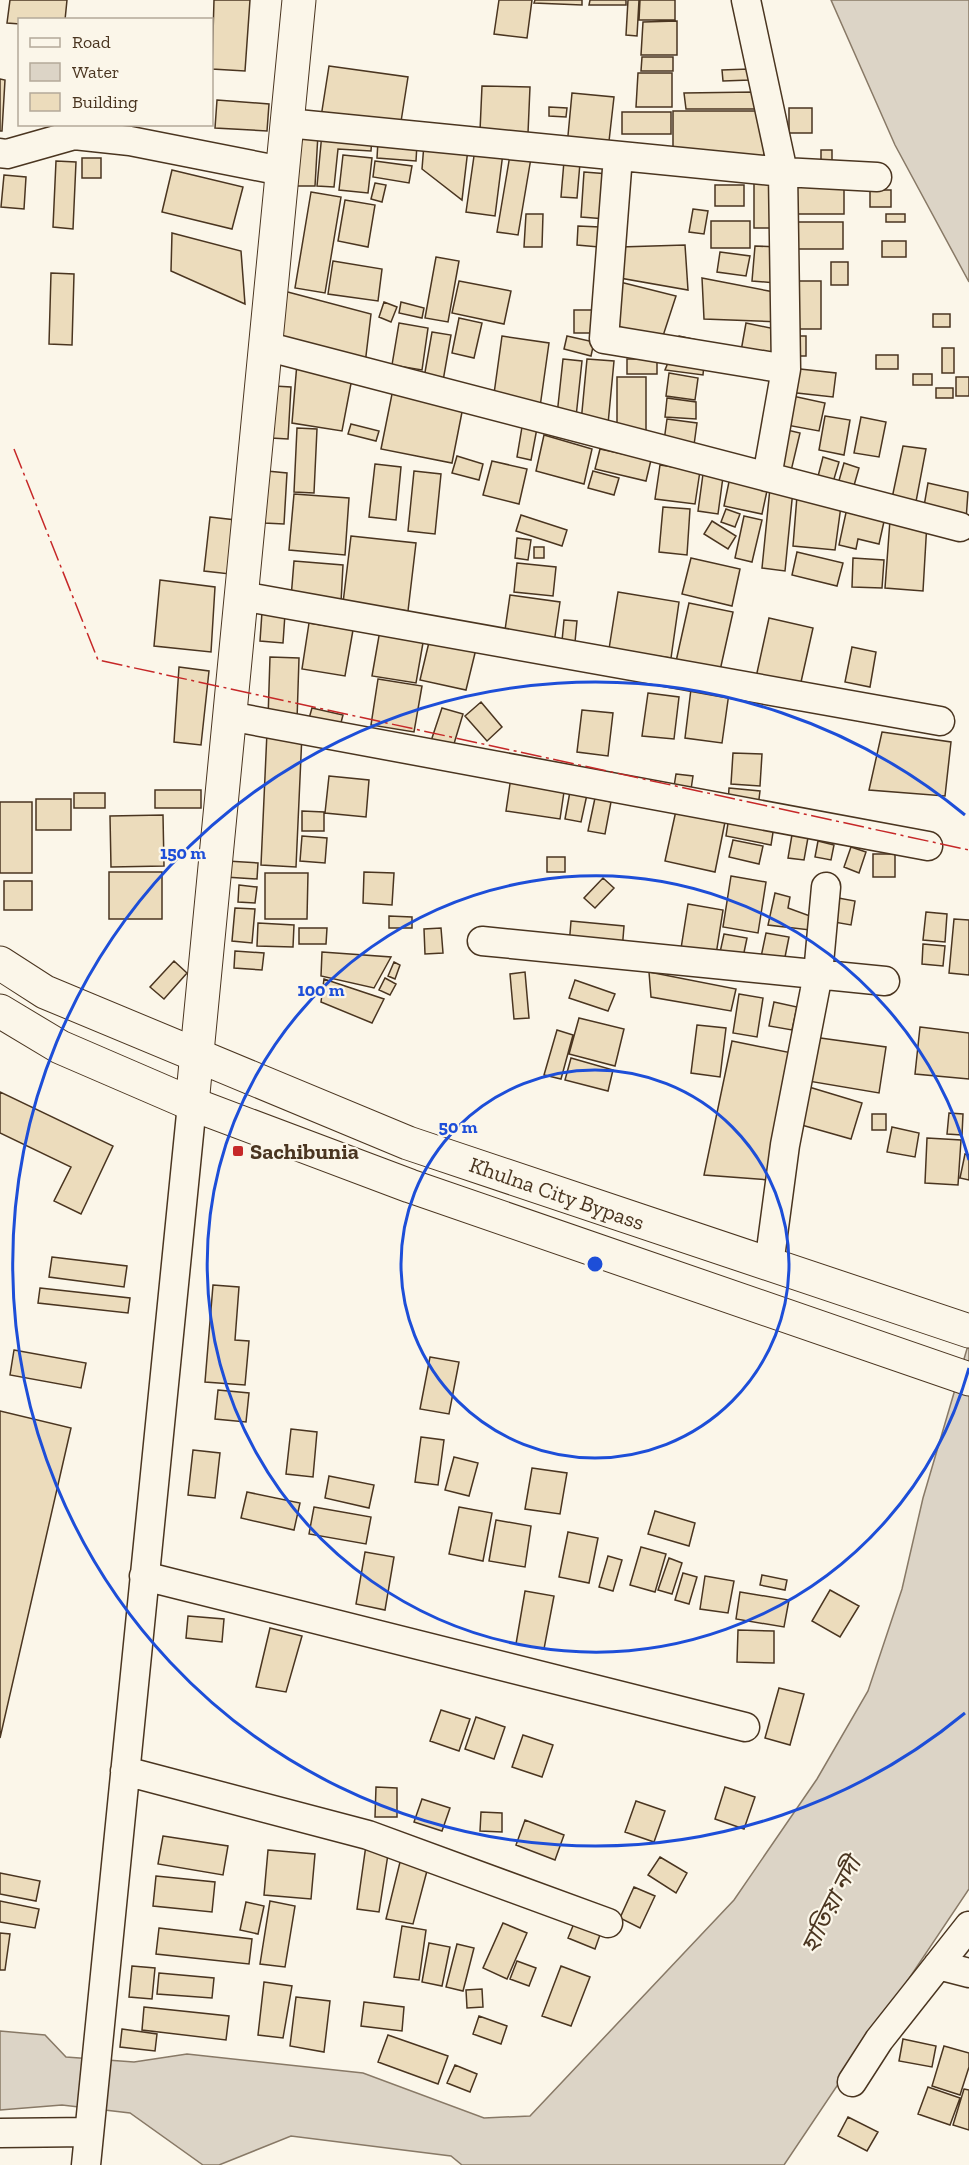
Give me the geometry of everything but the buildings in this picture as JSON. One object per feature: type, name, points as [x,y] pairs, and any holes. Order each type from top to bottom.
[{"type":"main road","points":[[192,1104],[299,0]]},
{"type":"main road","name":"Khulna City Bypass","points":[[0,963],[45,992],[408,1143],[969,1331]]},
{"type":"main road","name":"Khulna City Bypass","points":[[0,1011],[60,1047],[192,1104],[410,1186],[969,1379]]},
{"type":"street","points":[[746,0],[783,172],[786,369],[767,477]]},
{"type":"street","points":[[287,123],[783,172],[877,177]]},
{"type":"street","points":[[0,153],[7,154],[74,135],[130,141],[282,171]]},
{"type":"street","points":[[618,156],[604,339],[786,369]]},
{"type":"street","points":[[265,346],[960,527]]},
{"type":"street","points":[[241,596],[940,721]]},
{"type":"street","points":[[229,716],[928,846]]},
{"type":"street","points":[[769,1265],[785,1145],[818,974],[826,887]]},
{"type":"street","points":[[482,941],[885,981]]},
{"type":"street","points":[[86,2165],[99,2014],[192,1104]]},
{"type":"street","points":[[144,1576],[745,1727]]},
{"type":"street","points":[[125,1772],[368,1835],[608,1923]]},
{"type":"street","points":[[852,2082],[879,2040],[969,1926]]},
{"type":"street","points":[[938,1965],[969,1973]]},
{"type":"street","points":[[0,2133],[90,2123]]},
{"type":"water","points":[[831,0],[969,0],[969,282],[895,145]]},
{"type":"water","name":"হাতিয়া নদী","points":[[969,1342],[969,1889],[784,2165],[462,2165],[451,2156],[291,2136],[219,2165],[203,2165],[130,2113],[62,2105],[0,2110],[0,2031],[45,2035],[66,2057],[134,2062],[187,2054],[363,2073],[484,2118],[530,2116],[734,1900],[817,1779],[868,1691],[902,1589],[923,1498]]},
{"type":"power","points":[[14,449],[98,660],[969,850]]},
{"type":"place","name":"Sachibunia","points":[[238,1151]]}]
